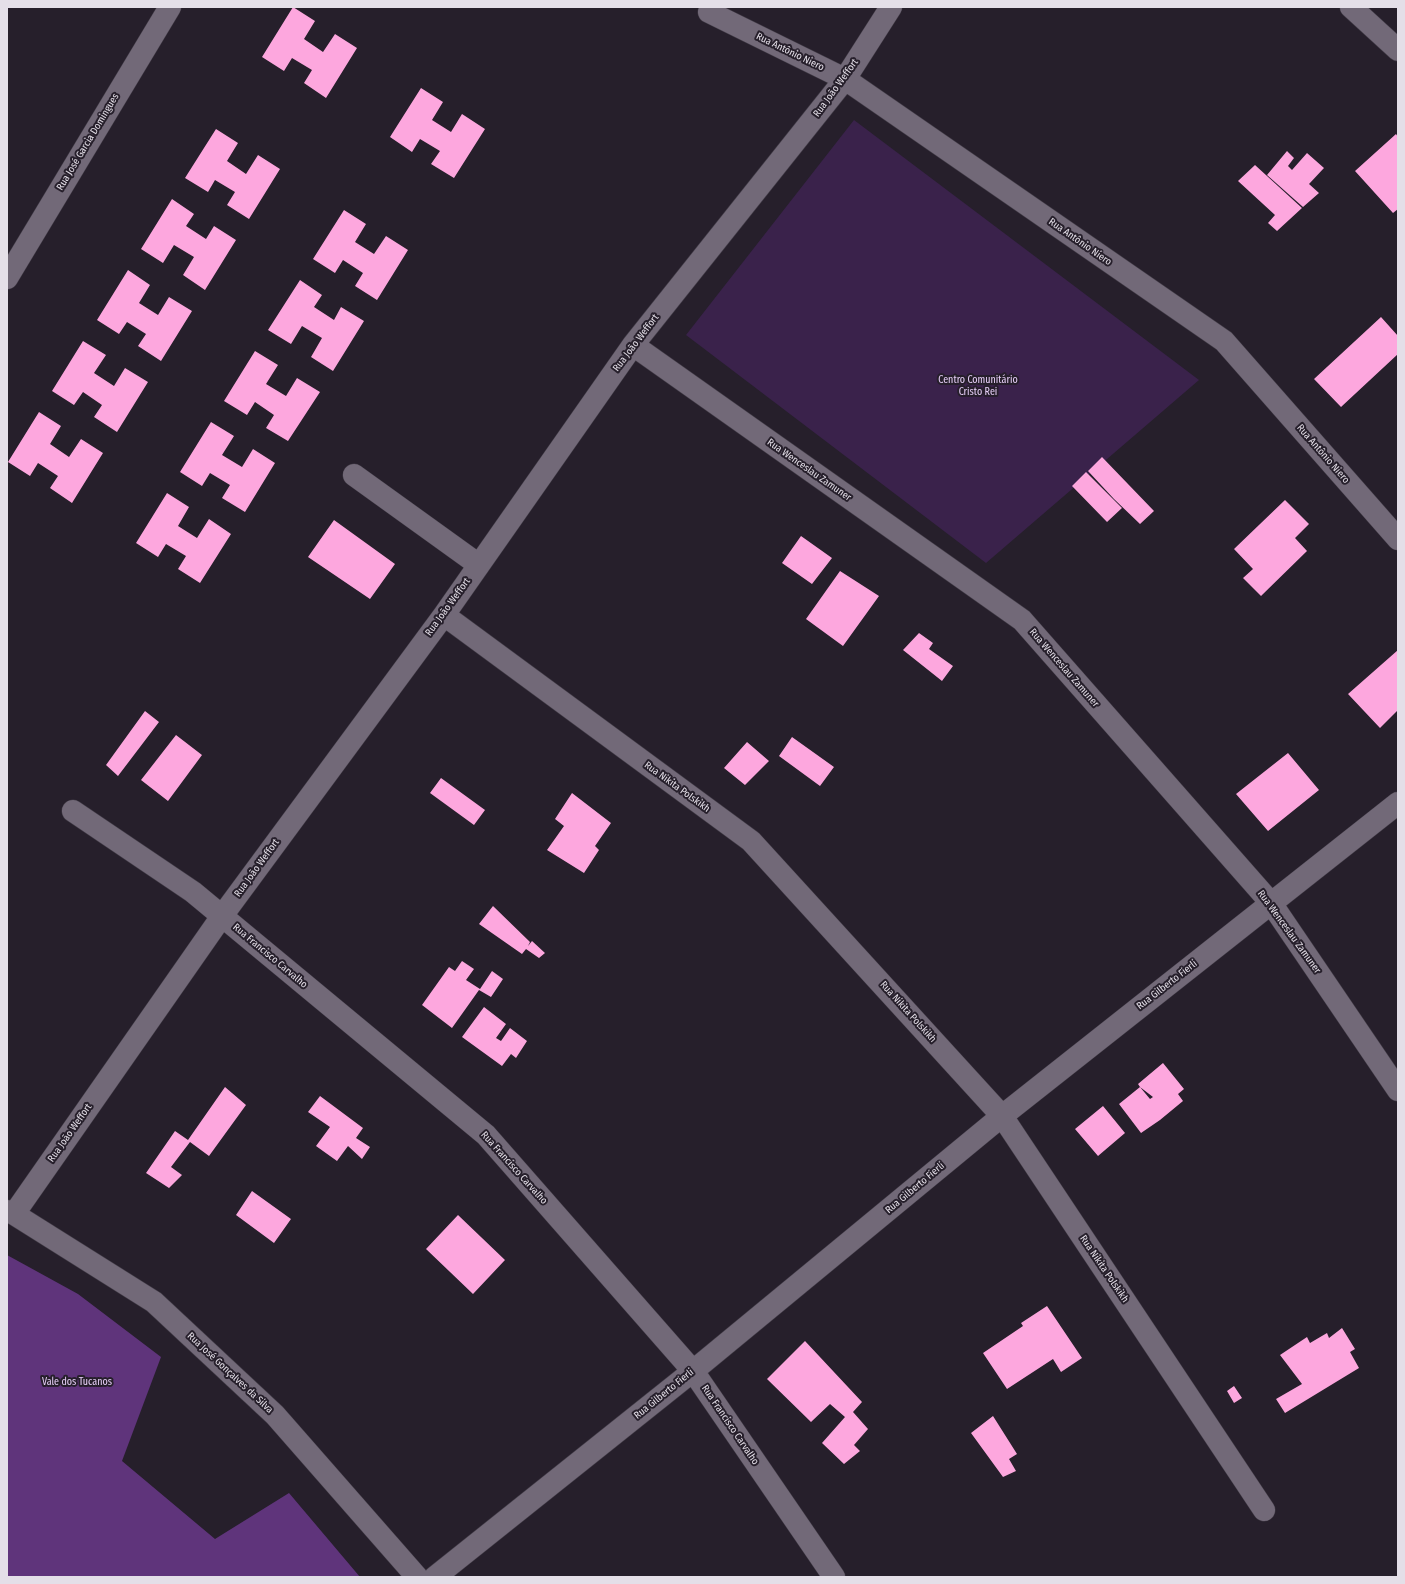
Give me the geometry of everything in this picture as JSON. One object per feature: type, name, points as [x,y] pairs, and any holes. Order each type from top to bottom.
[{"type":"street","name":"Rua José Garcia Domingues","points":[[7,278],[170,7]]},
{"type":"street","name":"Rua João Weffort","points":[[11,1213],[222,916],[444,615],[633,345],[845,79],[891,7]]},
{"type":"street","points":[[1351,7],[1398,50]]},
{"type":"street","name":"Rua Antônio Niero","points":[[709,12],[845,79],[1224,341],[1398,539]]},
{"type":"street","name":"Rua Wenceslau Zamuner","points":[[633,345],[1022,620],[1271,903],[1398,1090]]},
{"type":"street","points":[[354,475],[479,565]]},
{"type":"street","name":"Rua Nikita Polskikh","points":[[444,615],[751,841],[1002,1116],[1264,1510]]},
{"type":"street","name":"Rua Gilberto Fierli","points":[[435,1577],[693,1371],[1002,1116],[1398,803]]},
{"type":"street","name":"Rua Francisco Carvalho","points":[[73,811],[193,892],[486,1135],[693,1371],[834,1577]]},
{"type":"street","name":"Rua José Gonçalves da Silva","points":[[11,1213],[154,1302],[275,1415],[417,1577]]},
{"type":"green space","name":"Centro Comunitário Cristo Rei","points":[[854,120],[1199,380],[986,563],[686,335]]},
{"type":"green space","name":"Vale dos Tucanos","points":[[7,1255],[78,1294],[161,1357],[122,1461],[215,1539],[289,1493],[360,1577],[7,1577]]},
{"type":"building","points":[[293,7],[315,21],[304,39],[323,52],[335,34],[357,48],[326,98],[304,83],[312,70],[292,58],[284,71],[262,57]]},
{"type":"building","points":[[421,88],[443,102],[432,120],[451,132],[462,114],[485,129],[454,178],[431,164],[440,151],[420,139],[412,152],[390,137]]},
{"type":"building","points":[[216,129],[238,143],[227,161],[246,174],[258,155],[280,169],[249,219],[227,205],[235,192],[215,180],[208,192],[185,178]]},
{"type":"building","points":[[1396,134],[1398,137],[1398,209],[1393,213],[1355,171]]},
{"type":"building","points":[[1287,151],[1294,158],[1288,166],[1292,170],[1307,153],[1324,168],[1309,184],[1319,193],[1303,207],[1267,175]]},
{"type":"building","points":[[1255,165],[1302,208],[1277,231],[1268,223],[1275,215],[1238,181]]},
{"type":"building","points":[[172,199],[194,214],[186,226],[206,239],[214,226],[236,240],[205,290],[183,275],[194,257],[174,245],[163,263],[141,249]]},
{"type":"building","points":[[344,210],[366,224],[355,242],[374,254],[386,236],[408,250],[377,300],[355,286],[363,273],[343,260],[335,273],[313,259]]},
{"type":"building","points":[[128,270],[150,285],[139,303],[158,315],[169,297],[192,311],[161,361],[138,346],[146,334],[127,322],[119,334],[97,320]]},
{"type":"building","points":[[300,280],[322,295],[314,307],[334,320],[341,307],[364,321],[333,371],[311,357],[322,338],[302,326],[291,344],[268,330]]},
{"type":"building","points":[[1381,317],[1398,336],[1398,354],[1341,407],[1314,379]]},
{"type":"building","points":[[83,341],[106,355],[94,373],[114,386],[125,368],[148,382],[117,432],[94,417],[102,405],[83,392],[74,405],[52,391]]},
{"type":"building","points":[[255,351],[278,365],[266,384],[286,396],[297,378],[320,392],[288,441],[266,428],[274,415],[255,402],[247,415],[224,401]]},
{"type":"building","points":[[39,412],[61,426],[50,444],[69,457],[81,439],[103,453],[72,503],[50,488],[58,476],[38,463],[30,476],[8,462]]},
{"type":"building","points":[[211,422],[234,436],[222,455],[242,467],[253,449],[275,463],[245,512],[222,498],[230,485],[210,473],[202,486],[180,472]]},
{"type":"building","points":[[1102,457],[1154,511],[1140,524],[1088,471]]},
{"type":"building","points":[[1086,472],[1122,508],[1107,522],[1072,486]]},
{"type":"building","points":[[167,493],[189,507],[178,526],[197,538],[209,519],[231,534],[200,583],[178,569],[186,556],[166,544],[158,557],[136,543]]},
{"type":"building","points":[[1285,500],[1309,524],[1295,538],[1307,551],[1261,596],[1243,578],[1253,569],[1234,549]]},
{"type":"building","points":[[334,520],[395,564],[370,599],[308,557]]},
{"type":"building","points":[[801,536],[832,558],[812,584],[782,563]]},
{"type":"building","points":[[840,571],[879,596],[843,646],[806,619]]},
{"type":"building","points":[[919,633],[933,643],[929,649],[953,666],[942,681],[903,650]]},
{"type":"building","points":[[1398,650],[1398,710],[1380,728],[1348,694]]},
{"type":"building","points":[[145,711],[159,722],[118,776],[106,765]]},
{"type":"building","points":[[176,735],[202,755],[168,801],[141,780]]},
{"type":"building","points":[[792,737],[834,767],[820,786],[779,756]]},
{"type":"building","points":[[747,742],[769,761],[745,785],[724,768]]},
{"type":"building","points":[[1288,753],[1319,790],[1268,831],[1236,794]]},
{"type":"building","points":[[441,778],[485,810],[474,825],[430,793]]},
{"type":"building","points":[[572,793],[611,823],[595,846],[599,850],[584,873],[547,850],[564,826],[555,819]]},
{"type":"building","points":[[493,906],[530,942],[528,946],[532,941],[545,953],[539,958],[526,949],[522,954],[479,924]]},
{"type":"building","points":[[462,961],[474,969],[466,980],[480,989],[492,971],[503,979],[491,997],[479,990],[452,1028],[422,1005],[449,967],[455,971]]},
{"type":"building","points":[[484,1007],[506,1024],[496,1038],[501,1041],[510,1028],[527,1041],[516,1058],[511,1054],[502,1066],[462,1037]]},
{"type":"building","points":[[1163,1063],[1184,1089],[1178,1094],[1183,1101],[1141,1133],[1119,1104],[1140,1087],[1138,1084]],"holes":[[[1140,1087],[1153,1097],[1150,1099]]]},
{"type":"building","points":[[225,1087],[246,1105],[209,1156],[190,1142],[171,1167],[182,1175],[169,1188],[146,1173],[175,1131],[188,1140]]},
{"type":"building","points":[[320,1096],[363,1128],[356,1138],[370,1147],[362,1159],[348,1146],[337,1161],[316,1146],[330,1127],[308,1112]]},
{"type":"building","points":[[1103,1106],[1125,1133],[1098,1156],[1075,1129]]},
{"type":"building","points":[[252,1191],[291,1219],[274,1243],[236,1215]]},
{"type":"building","points":[[458,1215],[505,1260],[473,1294],[426,1249]]},
{"type":"building","points":[[1047,1306],[1082,1358],[1061,1372],[1053,1359],[1007,1389],[983,1353],[1023,1326],[1021,1323]]},
{"type":"building","points":[[1342,1328],[1355,1349],[1350,1352],[1359,1368],[1285,1413],[1276,1399],[1302,1384],[1280,1355],[1307,1337],[1310,1343],[1327,1333],[1329,1338]]},
{"type":"building","points":[[805,1341],[862,1402],[853,1412],[868,1429],[854,1445],[860,1451],[844,1464],[822,1443],[845,1417],[830,1404],[811,1422],[767,1379]]},
{"type":"building","points":[[1234,1386],[1242,1398],[1234,1403],[1227,1391]]},
{"type":"building","points":[[993,1416],[1017,1454],[1009,1459],[1016,1471],[1003,1477],[971,1433]]}]
